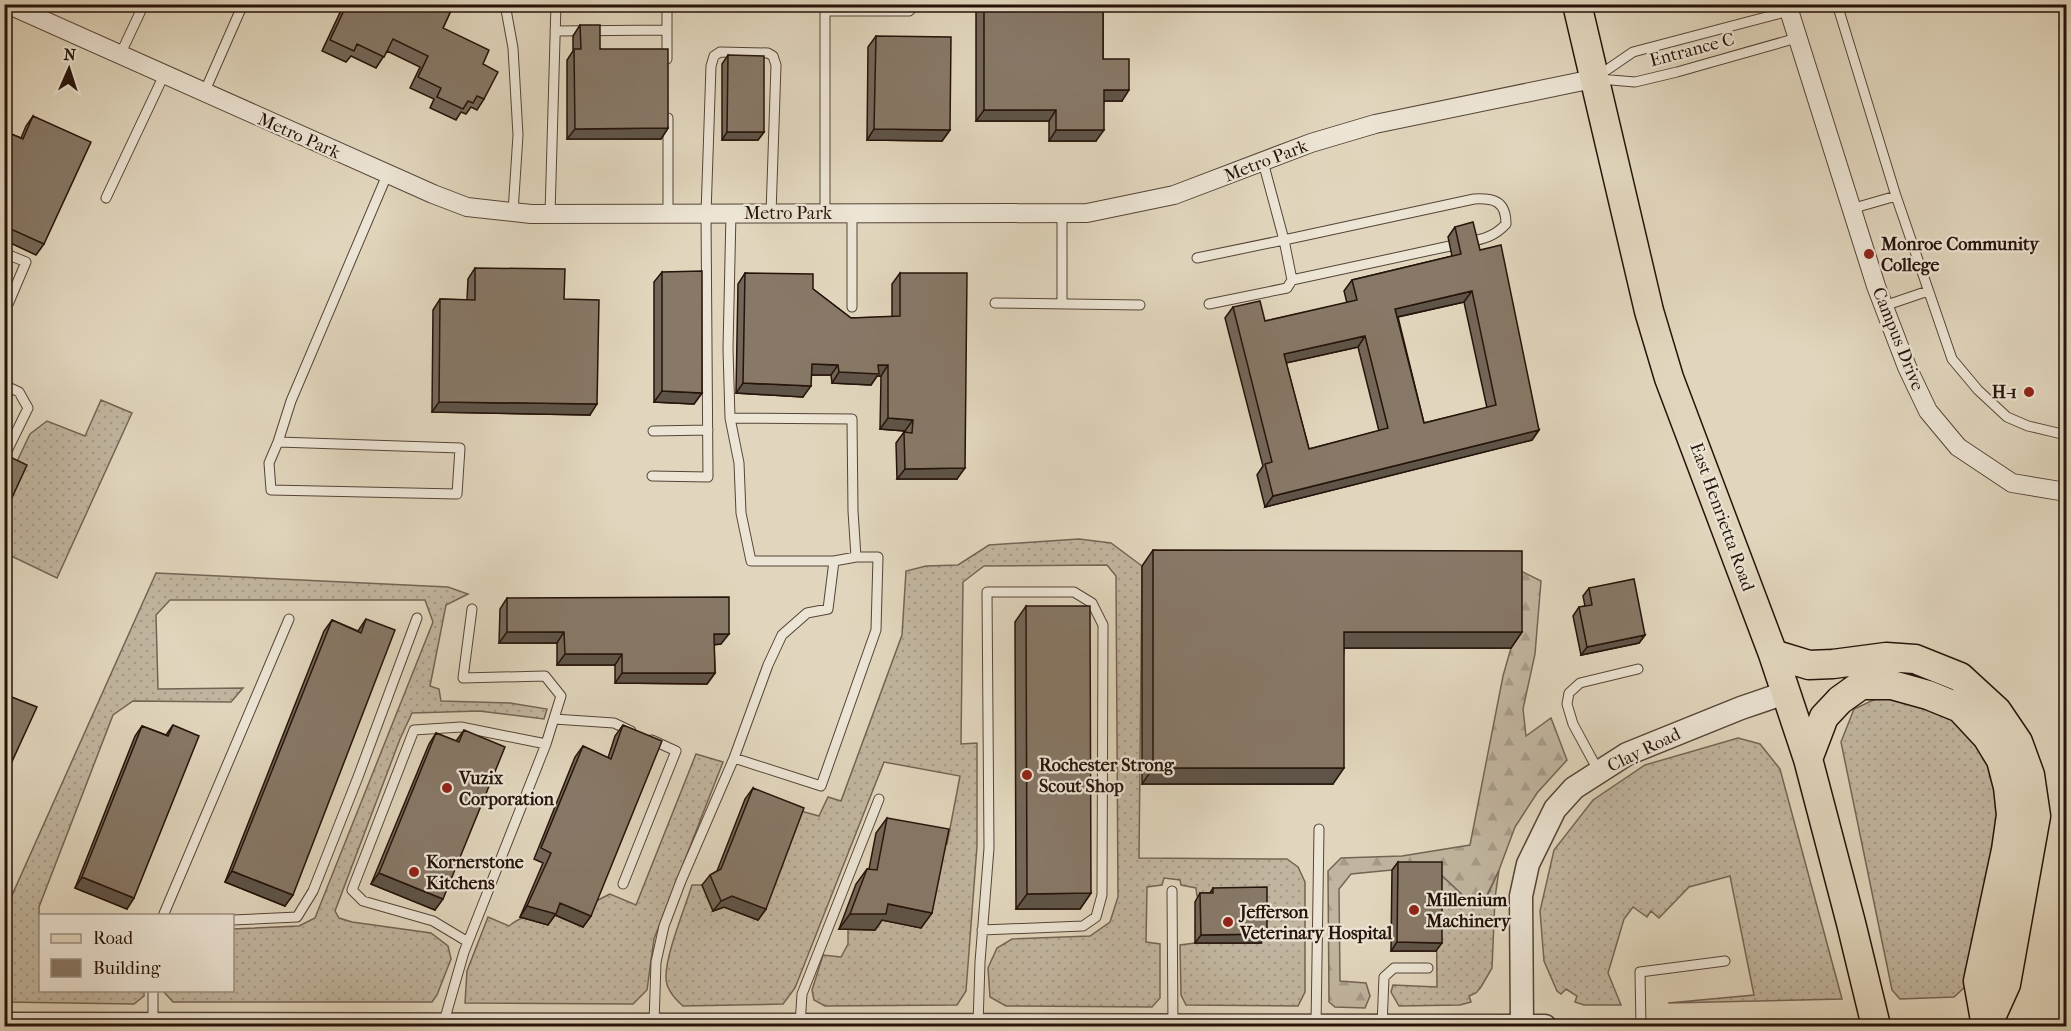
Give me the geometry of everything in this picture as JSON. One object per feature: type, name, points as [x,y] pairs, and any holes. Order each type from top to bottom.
[{"type":"main road","name":"East Henrietta Road","points":[[1577,4],[1649,311],[1666,367],[1773,654],[1808,759],[1876,1026]]},
{"type":"main road","points":[[1773,654],[1809,664],[1833,664],[1886,657],[1915,659],[1960,677],[1997,711],[2018,742],[2030,775],[2036,816],[2006,984],[1986,1026]]},
{"type":"main road","points":[[1808,759],[1824,717],[1840,700],[1861,686],[1892,685],[1928,695],[1960,708],[1987,737],[2001,760],[2008,787],[2011,815],[2006,850],[1978,981],[1986,1026]]},
{"type":"street","name":"Metro Park","points":[[7,4],[39,11],[120,56],[387,175],[467,207],[549,214],[1087,213],[1174,195],[1311,143],[1375,124],[1593,79]]},
{"type":"street","name":"Campus Drive","points":[[1788,8],[1884,306],[1907,367],[1928,411],[1958,447],[2012,483],[2067,492]]},
{"type":"street","name":"Clay Road","points":[[1522,1026],[1521,896],[1528,864],[1555,809],[1574,788],[1627,754],[1741,708],[1785,693]]},
{"type":"street","points":[[4,1024],[1545,1026]]},
{"type":"lane","points":[[120,56],[144,4]]},
{"type":"lane","points":[[204,93],[243,4]]},
{"type":"lane","points":[[505,4],[513,48],[518,135],[513,212]]},
{"type":"lane","points":[[549,214],[556,4]]},
{"type":"lane","points":[[667,4],[667,66]]},
{"type":"lane","points":[[825,213],[825,8],[909,11],[916,4]]},
{"type":"lane","points":[[1837,4],[1896,196],[1952,359],[1978,390],[2007,417],[2028,426],[2067,435]]},
{"type":"lane","points":[[1593,79],[1634,52],[1788,8]]},
{"type":"lane","points":[[555,31],[667,30]]},
{"type":"lane","name":"Entrance C","points":[[1593,79],[1635,82],[1797,38]]},
{"type":"lane","points":[[652,476],[708,477],[706,214],[711,66],[714,56],[720,52],[768,52],[773,56],[776,65],[771,213]]},
{"type":"lane","points":[[106,198],[164,75]]},
{"type":"lane","points":[[668,112],[668,214]]},
{"type":"lane","points":[[1209,304],[1287,288],[1292,280],[1263,162]]},
{"type":"lane","points":[[278,442],[460,448],[457,494],[271,490],[269,463],[291,401],[387,175]]},
{"type":"lane","points":[[1851,209],[1896,196]]},
{"type":"lane","points":[[1197,258],[1474,199],[1488,198],[1500,203],[1506,213],[1506,224],[1488,238],[1468,242]]},
{"type":"lane","points":[[731,213],[728,349],[730,418],[739,463],[741,513],[751,561],[834,561],[856,557],[878,557],[876,630],[821,786],[734,758]]},
{"type":"lane","points":[[852,213],[852,307]]},
{"type":"lane","points":[[1062,213],[1062,304]]},
{"type":"lane","points":[[1292,280],[1449,246]]},
{"type":"lane","points":[[4,253],[26,262],[9,303],[4,301]]},
{"type":"lane","points":[[1884,306],[1928,291]]},
{"type":"lane","points":[[995,303],[1140,305]]},
{"type":"lane","points":[[4,385],[19,392],[28,408],[4,457]]},
{"type":"lane","points":[[730,418],[852,419],[856,557]]},
{"type":"lane","points":[[653,430],[708,430]]},
{"type":"lane","points":[[654,1025],[656,962],[664,926],[681,881],[734,758],[768,665],[782,635],[807,613],[828,609],[834,561]]},
{"type":"lane","points":[[978,1025],[982,930],[989,848],[987,591],[1074,592],[1092,603],[1103,625],[1102,895],[1096,917],[1083,926],[982,930]]},
{"type":"lane","points":[[443,1025],[468,942],[546,744],[561,696],[545,676],[462,678],[472,609]]},
{"type":"lane","points":[[234,920],[297,917],[313,891],[417,618]]},
{"type":"lane","points":[[163,914],[289,619]]},
{"type":"lane","points":[[1599,772],[1573,724],[1567,704],[1569,693],[1580,683],[1638,669]]},
{"type":"lane","points":[[554,719],[614,723],[676,751],[623,884]]},
{"type":"lane","points":[[468,942],[433,921],[363,902],[352,890],[414,730],[461,727],[546,744]]},
{"type":"lane","points":[[800,1025],[802,994],[879,799]]},
{"type":"lane","points":[[1316,1026],[1318,829]]},
{"type":"lane","points":[[1172,891],[1173,1026]]},
{"type":"lane","points":[[1641,1026],[1640,972],[1725,961]]},
{"type":"lane","points":[[1382,1026],[1384,977],[1394,968],[1428,968]]},
{"type":"lane","points":[[153,992],[153,1024]]},
{"type":"green space","points":[[101,400],[132,413],[57,578],[5,553],[5,509],[12,472],[30,434],[47,421],[85,436]]},
{"type":"green space","points":[[1079,539],[1111,543],[1142,566],[1139,858],[1287,859],[1298,867],[1305,882],[1305,992],[1298,1006],[1186,1005],[1181,995],[1180,945],[1195,943],[1260,896],[1197,896],[1196,888],[1181,885],[1180,880],[1164,878],[1162,885],[1147,887],[1146,942],[1160,944],[1160,998],[1152,1007],[1006,1006],[990,997],[988,968],[997,948],[1012,939],[1090,936],[1110,922],[1118,897],[1116,576],[1107,565],[984,566],[963,582],[961,744],[977,743],[977,846],[966,991],[957,1005],[825,1006],[814,1000],[812,990],[823,955],[841,957],[848,944],[848,929],[877,919],[938,845],[947,844],[960,776],[884,762],[795,988],[783,1004],[683,1006],[669,990],[666,978],[672,945],[692,885],[702,885],[713,911],[724,907],[801,811],[819,816],[828,797],[841,801],[902,635],[906,571],[926,566],[958,565],[989,545]]},
{"type":"green space","points":[[1511,566],[1541,581],[1535,654],[1523,709],[1526,736],[1551,718],[1567,760],[1537,793],[1515,827],[1499,870],[1484,901],[1469,901],[1436,870],[1392,870],[1351,874],[1339,889],[1340,981],[1366,983],[1370,996],[1365,1008],[1335,1007],[1329,1002],[1328,871],[1341,858],[1402,856],[1470,845],[1503,676],[1511,648]]},
{"type":"green space","points":[[156,573],[448,587],[468,594],[446,605],[430,686],[439,689],[441,701],[510,703],[547,709],[544,719],[479,711],[412,713],[400,739],[335,911],[339,918],[352,922],[431,933],[448,946],[451,959],[432,1002],[173,1002],[164,992],[234,992],[234,929],[299,926],[315,918],[433,622],[425,600],[170,600],[156,615],[158,689],[243,688],[231,702],[133,701],[113,715],[39,907],[39,992],[144,992],[144,996],[134,1004],[5,1002],[5,911]]},
{"type":"green space","points":[[1882,696],[1944,711],[1983,747],[2004,800],[1968,984],[1954,997],[1900,999],[1892,990],[1841,742],[1854,709]]},
{"type":"green space","points":[[1738,738],[1760,744],[1780,769],[1842,999],[1668,1003],[1754,995],[1730,876],[1689,887],[1659,918],[1651,911],[1647,917],[1633,907],[1624,919],[1608,973],[1621,1005],[1584,1005],[1575,1002],[1577,996],[1566,989],[1561,994],[1557,991],[1544,961],[1540,911],[1554,850],[1593,800],[1645,765]]},
{"type":"green space","points":[[696,754],[723,762],[654,939],[647,990],[633,1004],[465,1003],[467,971],[488,917],[509,926],[526,917],[576,909],[610,894],[636,905]]},
{"type":"green space","points":[[1436,870],[1469,901],[1485,901],[1499,870],[1495,898],[1492,968],[1481,987],[1469,996],[1471,1002],[1460,1005],[1399,1006],[1391,992],[1393,985],[1437,987]]},
{"type":"building","points":[[347,4],[454,4],[443,28],[489,50],[483,64],[498,72],[484,99],[477,96],[473,103],[468,101],[463,109],[437,97],[441,88],[418,77],[428,56],[393,39],[384,57],[357,44],[354,51],[330,40]]},
{"type":"building","points":[[984,4],[1103,4],[1103,59],[1129,59],[1129,90],[1104,90],[1104,130],[1056,130],[1056,110],[984,110]]},
{"type":"building","points":[[580,25],[600,25],[600,49],[668,49],[668,128],[575,129],[574,49],[581,49]]},
{"type":"building","points":[[876,36],[951,37],[950,130],[874,129]]},
{"type":"building","points":[[728,55],[764,56],[764,132],[727,132]]},
{"type":"building","points":[[33,116],[91,142],[44,244],[4,226],[4,131],[23,139]]},
{"type":"building","points":[[1473,222],[1480,250],[1501,245],[1539,430],[1273,496],[1265,464],[1272,462],[1233,307],[1260,301],[1265,321],[1357,300],[1352,280],[1461,254],[1455,227]],"holes":[[[1472,291],[1496,405],[1424,423],[1395,309]],[[1365,336],[1388,428],[1309,449],[1284,354]]]},
{"type":"building","points":[[475,268],[565,269],[564,299],[599,300],[597,404],[439,402],[440,299],[475,300]]},
{"type":"building","points":[[702,271],[702,393],[662,391],[662,272]]},
{"type":"building","points":[[745,273],[813,274],[813,289],[851,318],[900,316],[900,273],[967,273],[965,468],[905,469],[904,432],[912,433],[913,420],[888,418],[888,365],[878,365],[879,374],[839,372],[838,365],[812,364],[811,386],[743,383]]},
{"type":"building","points":[[4,454],[27,465],[4,515]]},
{"type":"building","points":[[1153,550],[1522,551],[1522,632],[1344,632],[1344,768],[1153,768]]},
{"type":"building","points":[[1634,579],[1645,635],[1587,647],[1579,607],[1592,605],[1589,588]]},
{"type":"building","points":[[729,597],[729,634],[714,634],[715,673],[622,673],[622,654],[565,654],[564,632],[507,632],[507,598]]},
{"type":"building","points":[[1026,606],[1090,606],[1091,893],[1027,894]]},
{"type":"building","points":[[366,619],[395,630],[293,895],[232,871],[332,620],[361,633]]},
{"type":"building","points":[[4,694],[37,707],[4,779]]},
{"type":"building","points":[[173,725],[199,736],[134,898],[82,877],[142,726],[168,736]]},
{"type":"building","points":[[623,725],[662,741],[591,916],[560,903],[556,914],[527,906],[551,853],[541,848],[583,746],[611,759]]},
{"type":"building","points":[[464,730],[505,747],[443,899],[379,873],[436,733],[459,742]]},
{"type":"building","points":[[753,788],[804,808],[766,909],[732,896],[721,901],[710,875],[721,869]]},
{"type":"building","points":[[887,818],[949,829],[932,913],[888,904],[886,914],[850,914],[867,869],[877,870]]},
{"type":"building","name":"Millenium Machinery","points":[[1398,862],[1442,862],[1442,943],[1397,942]]},
{"type":"building","name":"Jefferson Veterinary Hospital","points":[[1267,887],[1267,934],[1201,935],[1200,893],[1213,893],[1213,888]]},
{"type":"place","name":"Monroe Community College","points":[[1869,254]]},
{"type":"place","name":"H-1","points":[[2029,392]]},
{"type":"place","name":"Rochester Strong Scout Shop","points":[[1027,775]]},
{"type":"place","name":"Vuzix Corporation","points":[[447,788]]},
{"type":"place","name":"Kornerstone Kitchens","points":[[414,872]]},
{"type":"place","name":"Millenium Machinery","points":[[1414,910]]},
{"type":"place","name":"Jefferson Veterinary Hospital","points":[[1228,922]]}]
